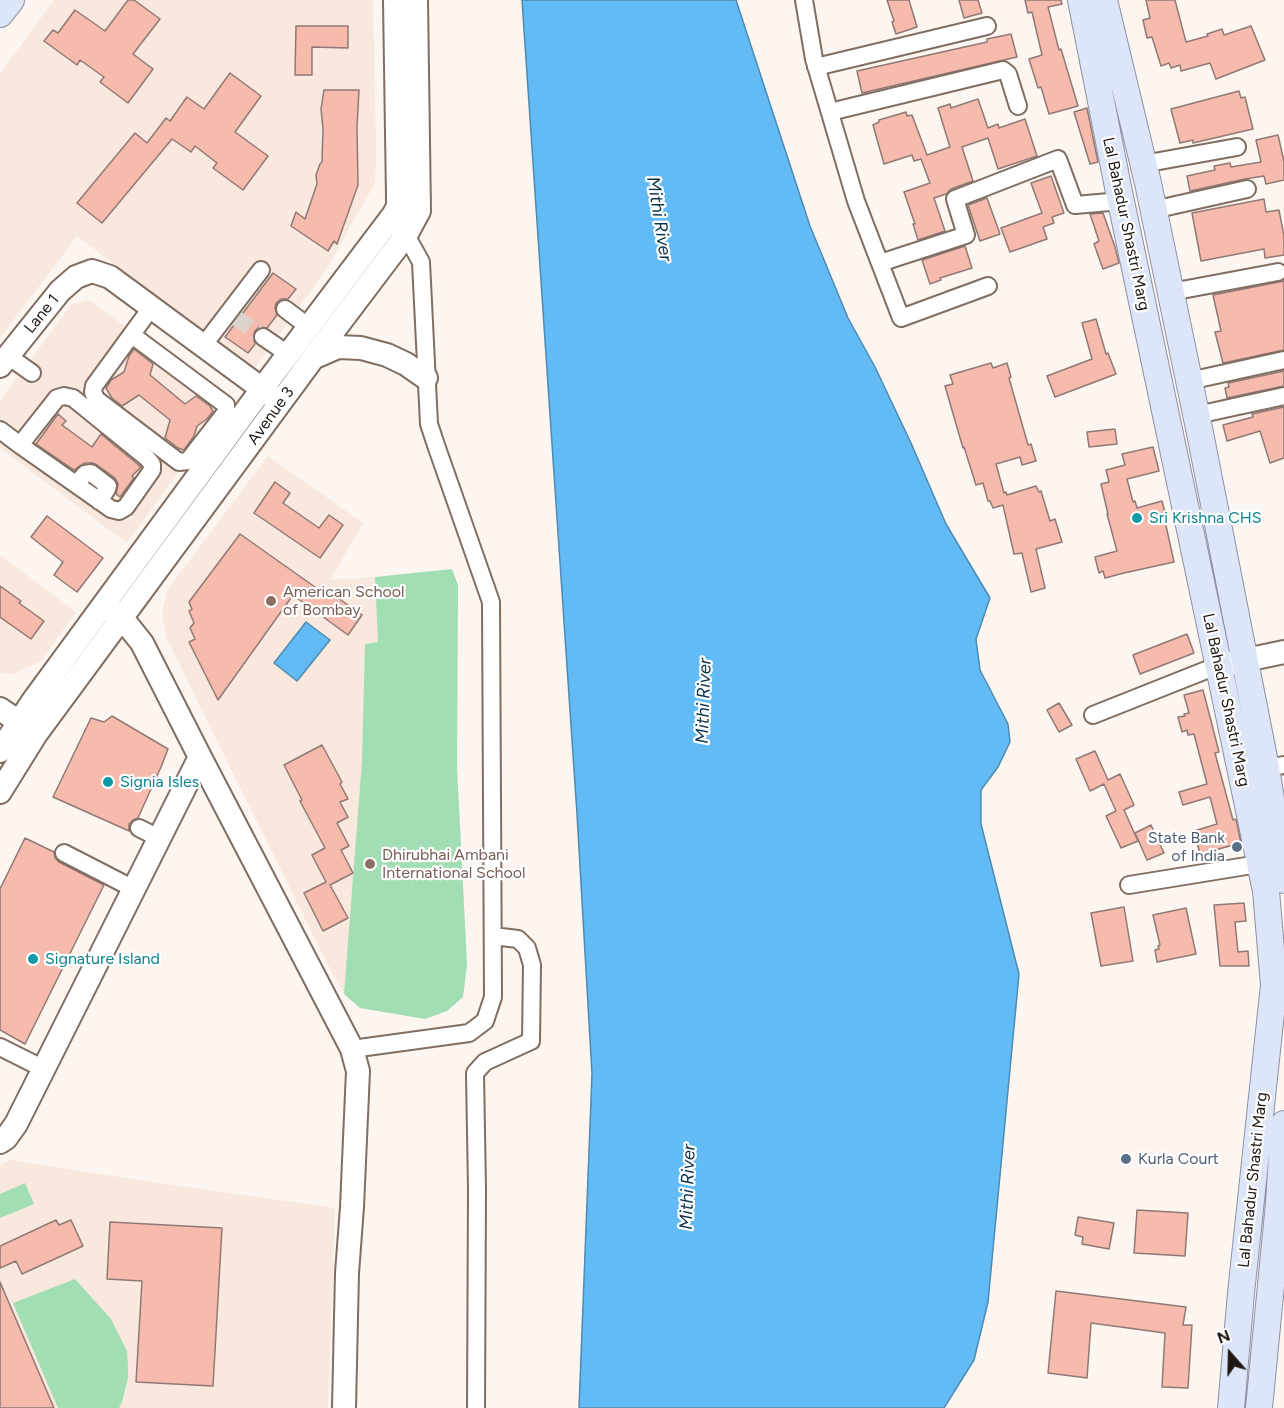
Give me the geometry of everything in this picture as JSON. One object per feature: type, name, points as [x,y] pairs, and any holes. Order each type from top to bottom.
[{"type":"main road","points":[[0,14],[10,0]]},
{"type":"main road","name":"Lal Bahadur Shastri Marg","points":[[1081,0],[1120,197],[1219,665],[1275,868]]},
{"type":"main road","name":"Lal Bahadur Shastri Marg","points":[[1104,0],[1171,292],[1246,660],[1275,766],[1275,868],[1266,891],[1274,985],[1242,1281],[1231,1408]]},
{"type":"main road","points":[[1120,197],[1145,173]]},
{"type":"main road","name":"Lal Bahadur Shastri Marg","points":[[1259,1408],[1280,1223],[1284,1124]]},
{"type":"street","name":"Avenue 3","points":[[113,611],[200,461],[262,389],[398,206],[395,0]]},
{"type":"street","name":"Avenue 3","points":[[0,792],[15,737],[280,403],[406,236],[419,211],[416,0]]},
{"type":"street","points":[[804,0],[816,67],[856,201],[901,318],[988,286]]},
{"type":"street","points":[[816,67],[987,26]]},
{"type":"street","points":[[830,112],[1003,70],[1008,74],[1018,106]]},
{"type":"street","points":[[1145,173],[1237,147]]},
{"type":"street","points":[[880,263],[966,235],[955,199],[1058,159],[1075,205],[1120,197]]},
{"type":"street","points":[[1153,210],[1247,189]]},
{"type":"street","points":[[352,1049],[469,1033],[485,1021],[493,997],[490,602],[429,424],[421,262],[406,236],[388,221]]},
{"type":"street","points":[[203,346],[232,315],[261,270]]},
{"type":"street","name":"Lane 1","points":[[4,361],[60,291],[76,277],[92,271],[110,277],[151,308]]},
{"type":"street","points":[[1171,292],[1278,272]]},
{"type":"street","points":[[132,335],[226,405],[226,412],[200,461],[179,462],[96,399],[93,392],[94,386],[151,308],[280,403]]},
{"type":"street","points":[[285,309],[309,327]]},
{"type":"street","points":[[263,337],[288,354]]},
{"type":"street","points":[[313,358],[338,347],[361,348],[387,355],[406,364],[426,378]]},
{"type":"street","points":[[1190,381],[1284,360]]},
{"type":"street","points":[[4,361],[32,373]]},
{"type":"street","points":[[0,430],[20,445],[111,509],[119,511],[126,507],[152,470],[152,464],[147,458],[73,398],[64,396],[57,398],[20,445]]},
{"type":"street","points":[[1197,415],[1284,396]]},
{"type":"street","points":[[113,611],[142,643],[352,1049],[358,1071],[347,1273],[344,1408]]},
{"type":"street","points":[[1093,715],[1219,665],[1284,652]]},
{"type":"street","points":[[0,709],[15,737]]},
{"type":"street","points":[[0,1142],[6,1138],[16,1124],[134,889],[149,833],[200,757]]},
{"type":"street","points":[[64,853],[134,889]]},
{"type":"street","points":[[1129,885],[1275,868]]},
{"type":"street","points":[[476,1408],[475,1073],[484,1062],[531,1041],[532,965],[527,948],[518,939],[493,936]]},
{"type":"street","points":[[0,1047],[44,1069]]},
{"type":"shaded area","points":[[54,0],[373,0],[375,183],[326,270],[254,369],[77,236],[0,338],[0,74]]},
{"type":"shaded area","points":[[89,300],[229,403],[127,543],[0,448],[0,401],[72,304]]},
{"type":"shaded area","name":"Dhirubhai Ambani International School","points":[[268,456],[363,523],[330,580],[375,577],[379,643],[458,637],[457,768],[467,964],[463,997],[447,1011],[425,1019],[360,1008],[344,994],[166,637],[162,613],[168,589]]},
{"type":"shaded area","points":[[0,555],[76,612],[41,661],[13,674],[0,673]]},
{"type":"shaded area","points":[[10,1160],[335,1208],[328,1408],[0,1408],[0,1165]]},
{"type":"green space","name":"Dhirubhai Ambani International School","points":[[452,569],[458,585],[457,768],[467,964],[463,997],[447,1011],[425,1019],[360,1008],[344,994],[362,761],[365,644],[378,642],[375,577]]},
{"type":"green space","points":[[25,1183],[34,1204],[0,1218],[0,1194]]},
{"type":"green space","points":[[75,1279],[111,1319],[127,1351],[128,1378],[119,1408],[58,1408],[13,1303]]},
{"type":"water","name":"Mithi River","points":[[522,0],[736,0],[810,226],[848,318],[875,367],[946,524],[990,598],[976,639],[980,670],[1008,724],[1010,742],[998,767],[981,790],[981,824],[1019,974],[988,1302],[974,1360],[944,1408],[579,1408],[592,1074],[577,814]]},
{"type":"water","points":[[306,622],[330,640],[297,681],[274,663]]},
{"type":"building","points":[[128,0],[134,0],[160,19],[133,54],[153,69],[128,103],[100,82],[104,77],[80,60],[77,65],[44,41],[53,30],[58,33],[75,10],[105,31]]},
{"type":"building","points":[[887,0],[909,0],[917,27],[896,34]]},
{"type":"building","points":[[959,0],[978,0],[982,13],[964,18]]},
{"type":"building","points":[[1025,0],[1061,0],[1062,4],[1048,7],[1059,50],[1061,49],[1078,106],[1049,114],[1029,59],[1042,55],[1032,12],[1028,13]]},
{"type":"building","points":[[1146,0],[1175,0],[1186,42],[1208,36],[1207,34],[1222,29],[1224,35],[1251,26],[1265,60],[1216,79],[1210,63],[1181,71],[1180,65],[1171,68],[1169,63],[1161,66],[1152,37],[1147,38],[1143,20],[1150,18]]},
{"type":"building","points":[[296,26],[348,26],[348,48],[312,47],[312,75],[295,75]]},
{"type":"building","points":[[1011,34],[1017,57],[862,93],[857,71],[987,42],[987,39]]},
{"type":"building","points":[[230,73],[261,96],[235,132],[268,156],[243,190],[213,168],[217,163],[195,146],[191,152],[172,139],[102,223],[77,203],[135,133],[147,143],[166,118],[170,121],[187,97],[204,109]]},
{"type":"building","points":[[324,90],[359,90],[358,185],[337,244],[334,241],[328,251],[291,226],[296,212],[305,219],[317,184],[316,175],[322,162],[321,109]]},
{"type":"building","points":[[1239,91],[1241,98],[1245,97],[1253,129],[1193,143],[1193,140],[1180,143],[1171,109]]},
{"type":"building","points":[[978,99],[988,128],[998,124],[999,128],[1025,119],[1037,156],[998,169],[988,138],[962,147],[973,181],[934,198],[945,231],[918,240],[904,192],[930,183],[921,159],[914,161],[912,155],[884,164],[873,125],[879,120],[906,112],[907,116],[912,115],[927,155],[950,147],[938,108],[950,104],[951,108]]},
{"type":"building","points":[[1087,108],[1098,162],[1090,164],[1074,112]]},
{"type":"building","points":[[1278,135],[1284,161],[1284,180],[1266,184],[1264,176],[1190,191],[1187,176],[1215,170],[1214,166],[1230,163],[1231,167],[1261,162],[1256,140]]},
{"type":"building","points":[[1051,176],[1064,213],[1052,217],[1054,223],[1043,227],[1047,239],[1010,252],[1001,228],[1042,213],[1031,183]]},
{"type":"building","points":[[987,198],[1000,234],[980,241],[968,205]]},
{"type":"building","points":[[1264,199],[1266,212],[1279,210],[1284,236],[1284,255],[1265,258],[1264,249],[1201,261],[1192,213]]},
{"type":"building","points":[[1103,213],[1119,263],[1103,269],[1094,244],[1099,241],[1090,214]]},
{"type":"building","points":[[965,246],[972,268],[940,278],[941,280],[930,284],[922,260]]},
{"type":"building","points":[[273,273],[296,289],[288,299],[281,299],[276,303],[277,315],[267,328],[259,327],[255,331],[253,337],[255,344],[248,353],[225,337]]},
{"type":"building","points":[[1284,281],[1284,350],[1223,363],[1215,332],[1221,331],[1213,295]]},
{"type":"building","points":[[1096,319],[1106,354],[1108,353],[1116,374],[1055,397],[1047,376],[1092,359],[1082,323]]},
{"type":"building","points":[[134,349],[153,364],[150,375],[185,404],[196,396],[213,411],[197,426],[194,436],[184,450],[165,438],[170,420],[139,395],[122,406],[112,398],[106,388],[111,380],[124,372]]},
{"type":"building","points":[[991,363],[993,368],[1007,363],[1028,445],[1031,444],[1036,461],[1022,465],[1020,457],[996,464],[1004,493],[1006,492],[1007,495],[1036,486],[1039,492],[1041,491],[1050,521],[1055,519],[1062,542],[1036,549],[1045,588],[1031,592],[1022,553],[1014,554],[1003,505],[993,508],[988,501],[983,483],[976,485],[945,386],[953,384],[950,375]]},
{"type":"building","points":[[1284,371],[1284,386],[1227,398],[1225,388],[1229,387],[1228,383]]},
{"type":"building","points":[[1284,407],[1284,458],[1270,463],[1260,431],[1227,441],[1223,425],[1253,417],[1252,414]]},
{"type":"building","points":[[58,414],[66,421],[62,425],[92,447],[101,434],[141,467],[132,476],[134,478],[120,497],[116,494],[118,484],[115,478],[97,465],[84,463],[74,470],[36,444]]},
{"type":"building","points":[[1115,429],[1117,444],[1089,447],[1087,432]]},
{"type":"building","points":[[1153,447],[1159,471],[1127,479],[1133,502],[1135,501],[1137,508],[1162,501],[1174,562],[1105,578],[1103,571],[1099,573],[1095,557],[1117,551],[1101,484],[1109,482],[1106,470],[1125,465],[1122,454]]},
{"type":"building","points":[[275,482],[290,493],[283,503],[319,528],[329,515],[343,525],[320,558],[254,513]]},
{"type":"building","points":[[47,516],[103,558],[77,592],[54,575],[63,562],[31,537]]},
{"type":"building","points":[[240,534],[322,592],[324,588],[362,615],[348,635],[293,595],[218,700],[189,642],[195,639],[190,628],[194,623],[189,611],[192,609],[189,602]]},
{"type":"building","points":[[0,586],[44,621],[31,639],[0,617]]},
{"type":"building","points":[[1187,634],[1194,653],[1140,674],[1133,655]]},
{"type":"building","points":[[1203,690],[1219,752],[1215,753],[1233,820],[1236,819],[1241,843],[1200,854],[1194,831],[1217,824],[1210,797],[1183,805],[1179,792],[1207,784],[1194,734],[1188,735],[1187,730],[1182,732],[1178,717],[1189,713],[1184,695]]},
{"type":"building","points":[[1059,703],[1072,725],[1059,732],[1047,710]]},
{"type":"building","name":"Signia Isles","points":[[112,716],[168,749],[138,818],[129,824],[129,831],[53,797],[91,718],[104,722]]},
{"type":"building","points":[[322,745],[342,782],[340,784],[348,799],[340,802],[348,817],[337,823],[349,846],[341,850],[353,873],[330,885],[348,918],[323,931],[304,893],[326,882],[312,855],[325,848],[284,765]]},
{"type":"building","points":[[1095,751],[1108,780],[1120,774],[1134,805],[1124,810],[1138,841],[1121,848],[1106,816],[1116,811],[1104,784],[1090,791],[1076,759]]},
{"type":"building","points":[[1151,825],[1164,853],[1147,860],[1135,833]]},
{"type":"building","name":"Signature Island","points":[[25,838],[54,852],[59,862],[104,885],[25,1044],[0,1030],[0,889]]},
{"type":"building","points":[[1244,903],[1246,921],[1235,922],[1238,952],[1248,951],[1249,966],[1220,966],[1214,905]]},
{"type":"building","points":[[1124,907],[1133,961],[1101,966],[1091,913]]},
{"type":"building","points":[[1186,908],[1196,954],[1157,962],[1155,950],[1159,949],[1160,945],[1153,915]]},
{"type":"building","points":[[1137,1210],[1188,1213],[1185,1256],[1134,1253]]},
{"type":"building","points":[[1078,1217],[1114,1223],[1109,1249],[1082,1244],[1083,1237],[1075,1235]]},
{"type":"building","points":[[56,1220],[59,1225],[71,1220],[83,1246],[22,1274],[16,1261],[0,1268],[0,1246]]},
{"type":"building","points":[[110,1222],[222,1228],[213,1386],[136,1382],[142,1281],[107,1279]]},
{"type":"building","points":[[0,1282],[54,1408],[0,1408]]},
{"type":"building","points":[[1056,1291],[1186,1307],[1183,1325],[1192,1325],[1188,1388],[1162,1387],[1165,1333],[1091,1323],[1087,1378],[1048,1373]]},
{"type":"tunnel","points":[[236,318],[263,337]]},
{"type":"place","name":"Sri Krishna CHS","points":[[1137,518]]},
{"type":"place","name":"American School of Bombay","points":[[271,601]]},
{"type":"place","name":"Signia Isles","points":[[108,782]]},
{"type":"place","name":"State Bank of India","points":[[1237,847]]},
{"type":"place","name":"Dhirubhai Ambani International School","points":[[370,864]]},
{"type":"place","name":"Signature Island","points":[[33,959]]},
{"type":"place","name":"Kurla Court","points":[[1126,1159]]}]
